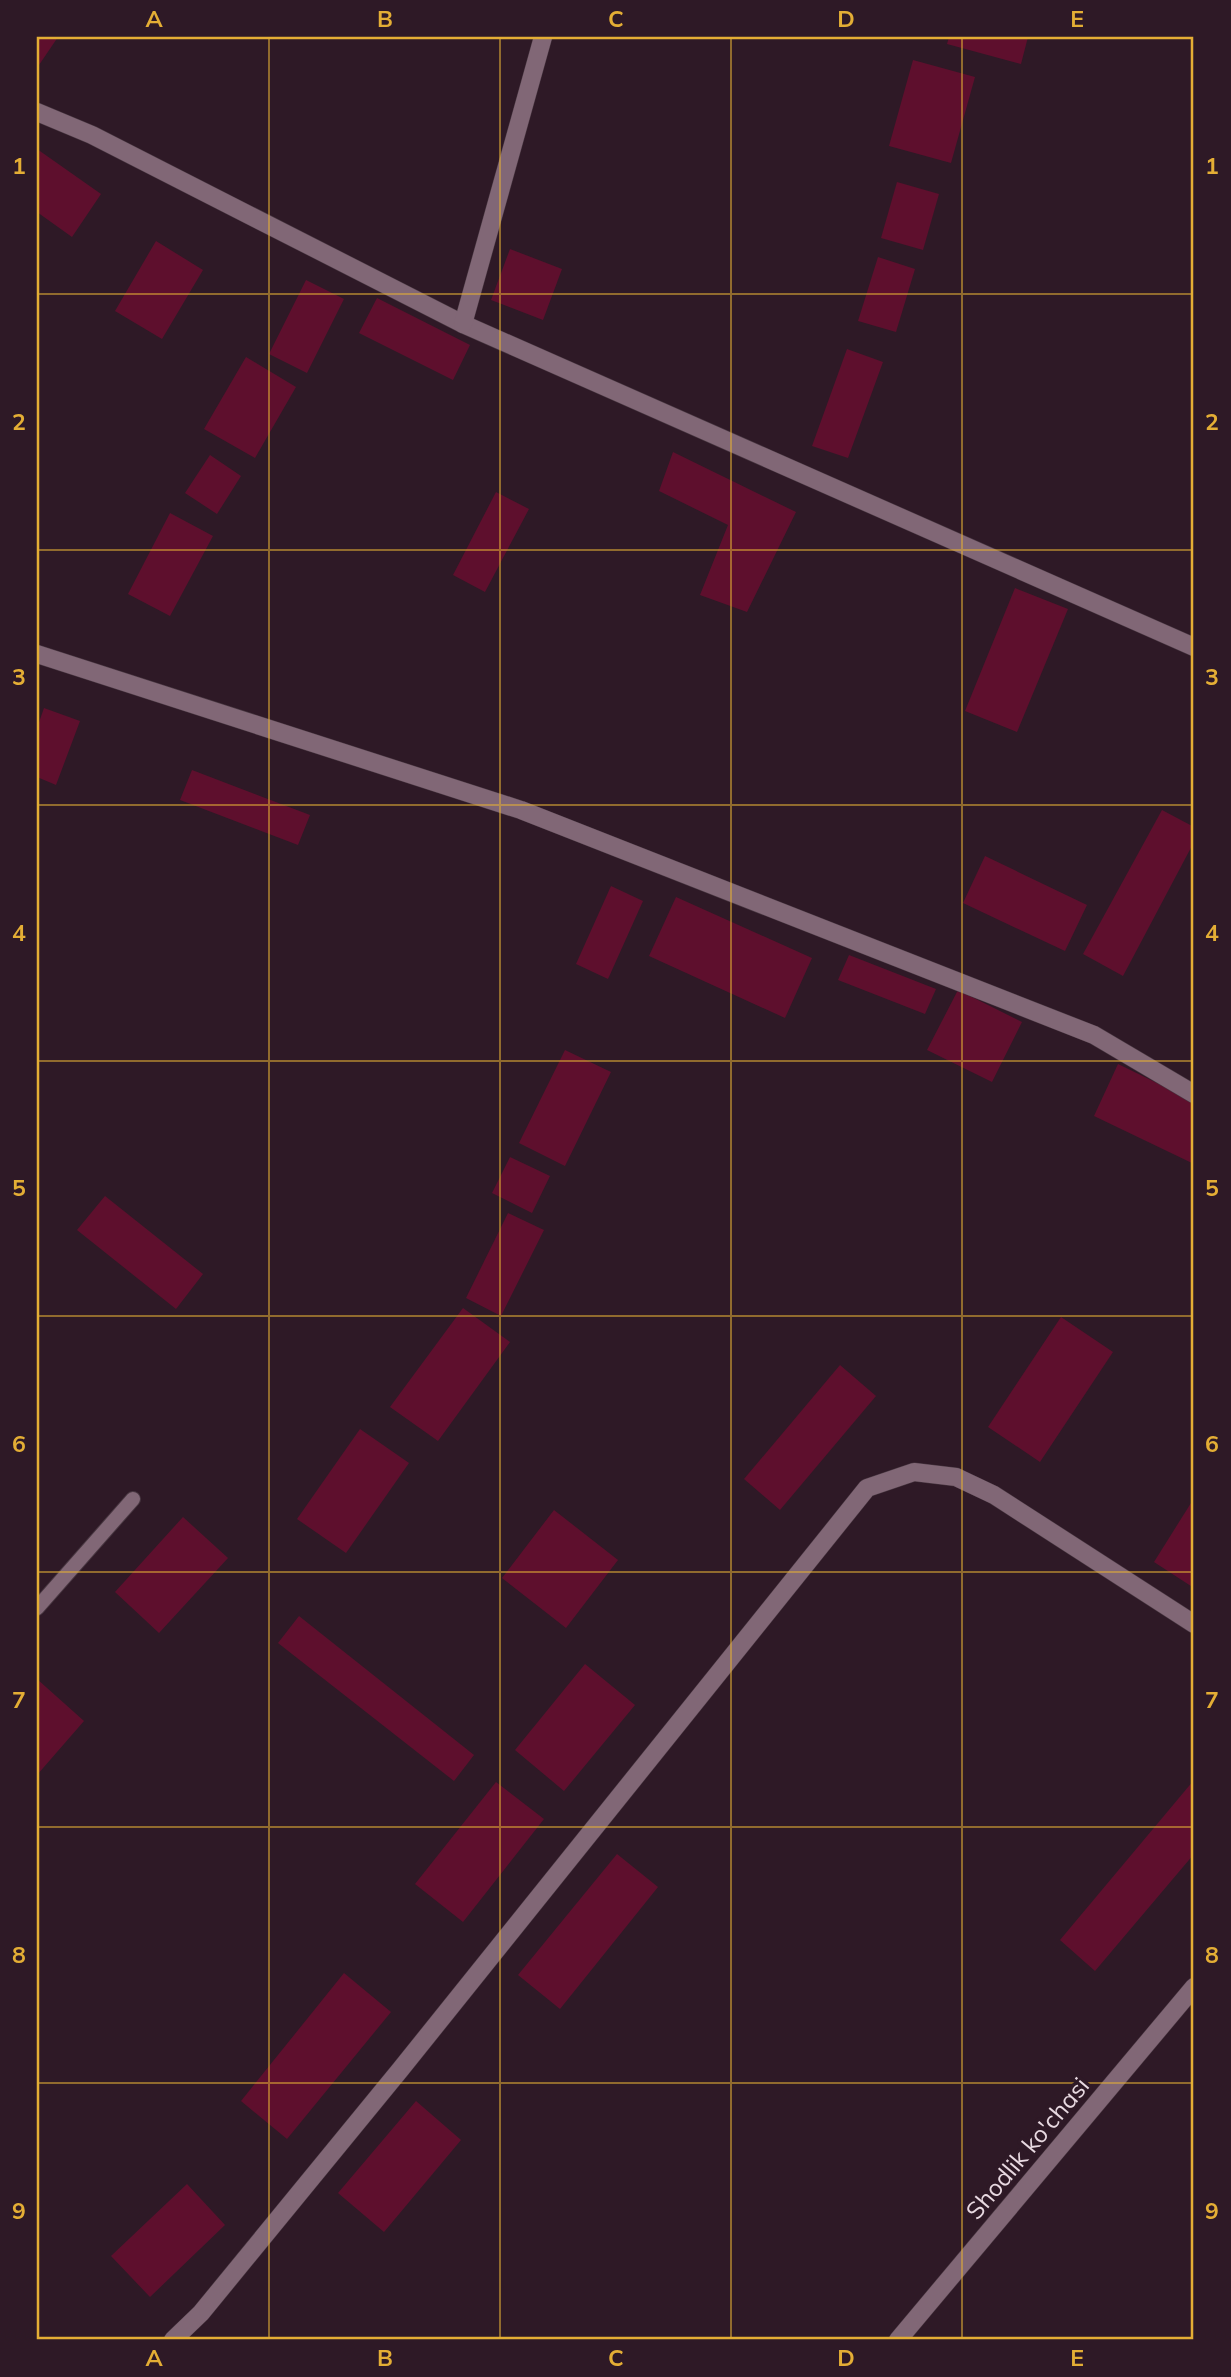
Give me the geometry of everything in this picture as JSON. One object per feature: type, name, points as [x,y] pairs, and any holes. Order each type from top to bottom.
[{"type":"street","points":[[463,324],[543,37]]},
{"type":"street","points":[[37,112],[92,135],[463,324],[1194,647]]},
{"type":"street","points":[[37,654],[521,810],[1094,1035],[1194,1094]]},
{"type":"street","points":[[173,2340],[201,2313],[400,2070],[867,1488],[914,1472],[956,1477],[994,1495],[1194,1624]]},
{"type":"street","name":"Shodlik ko'chasi","points":[[898,2340],[1194,1987]]},
{"type":"lane","points":[[37,1608],[134,1499]]},
{"type":"building","points":[[37,37],[58,37],[39,65],[37,63]]},
{"type":"building","points":[[949,37],[1028,37],[1021,64],[947,44]]},
{"type":"building","points":[[913,60],[975,77],[951,163],[889,146]]},
{"type":"building","points":[[37,149],[101,194],[72,237],[37,212]]},
{"type":"building","points":[[897,182],[939,194],[923,250],[881,238]]},
{"type":"building","points":[[156,241],[203,270],[162,339],[115,311]]},
{"type":"building","points":[[510,249],[562,269],[543,320],[491,300]]},
{"type":"building","points":[[878,257],[915,269],[896,332],[858,321]]},
{"type":"building","points":[[306,280],[344,299],[307,373],[269,354]]},
{"type":"building","points":[[377,298],[470,345],[453,380],[359,333]]},
{"type":"building","points":[[847,349],[883,362],[848,458],[812,446]]},
{"type":"building","points":[[246,357],[296,387],[255,458],[204,429]]},
{"type":"building","points":[[673,452],[796,512],[747,612],[700,595],[728,525],[659,491]]},
{"type":"building","points":[[210,455],[241,476],[217,514],[185,493]]},
{"type":"building","points":[[496,492],[529,509],[485,592],[453,575]]},
{"type":"building","points":[[170,513],[213,536],[170,616],[128,594]]},
{"type":"building","points":[[1015,588],[1068,609],[1017,732],[965,711]]},
{"type":"building","points":[[44,708],[80,721],[56,785],[37,777],[37,728]]},
{"type":"building","points":[[192,770],[310,815],[298,845],[180,800]]},
{"type":"building","points":[[1162,810],[1194,827],[1194,842],[1123,976],[1083,954]]},
{"type":"building","points":[[985,856],[1087,905],[1065,951],[963,903]]},
{"type":"building","points":[[611,886],[643,901],[608,979],[576,964]]},
{"type":"building","points":[[676,897],[812,958],[785,1018],[649,956]]},
{"type":"building","points":[[849,955],[936,989],[925,1014],[838,980]]},
{"type":"building","points":[[958,990],[1022,1022],[992,1082],[927,1050]]},
{"type":"building","points":[[565,1050],[611,1072],[565,1166],[519,1143]]},
{"type":"building","points":[[1118,1064],[1194,1101],[1194,1164],[1094,1116]]},
{"type":"building","points":[[510,1157],[550,1176],[532,1213],[492,1193]]},
{"type":"building","points":[[105,1196],[203,1274],[176,1309],[77,1230]]},
{"type":"building","points":[[508,1213],[544,1230],[501,1316],[466,1298]]},
{"type":"building","points":[[463,1308],[510,1342],[438,1441],[390,1407]]},
{"type":"building","points":[[1061,1317],[1113,1352],[1040,1462],[988,1427]]},
{"type":"building","points":[[840,1365],[876,1396],[780,1510],[744,1479]]},
{"type":"building","points":[[360,1429],[409,1463],[346,1553],[297,1519]]},
{"type":"building","points":[[1191,1503],[1194,1505],[1194,1588],[1154,1562]]},
{"type":"building","points":[[554,1510],[618,1560],[566,1628],[502,1578]]},
{"type":"building","points":[[183,1517],[228,1558],[159,1633],[115,1592]]},
{"type":"building","points":[[299,1616],[474,1755],[454,1781],[278,1643]]},
{"type":"building","points":[[585,1664],[635,1705],[564,1791],[515,1750]]},
{"type":"building","points":[[37,1679],[84,1721],[37,1775]]},
{"type":"building","points":[[1194,1780],[1194,1854],[1095,1971],[1060,1940]]},
{"type":"building","points":[[496,1782],[544,1819],[463,1922],[415,1884]]},
{"type":"building","points":[[617,1854],[658,1887],[560,2009],[518,1975]]},
{"type":"building","points":[[344,1973],[391,2012],[287,2139],[241,2101]]},
{"type":"building","points":[[416,2101],[461,2140],[384,2232],[338,2193]]},
{"type":"building","points":[[187,2184],[225,2225],[150,2297],[111,2256]]}]
